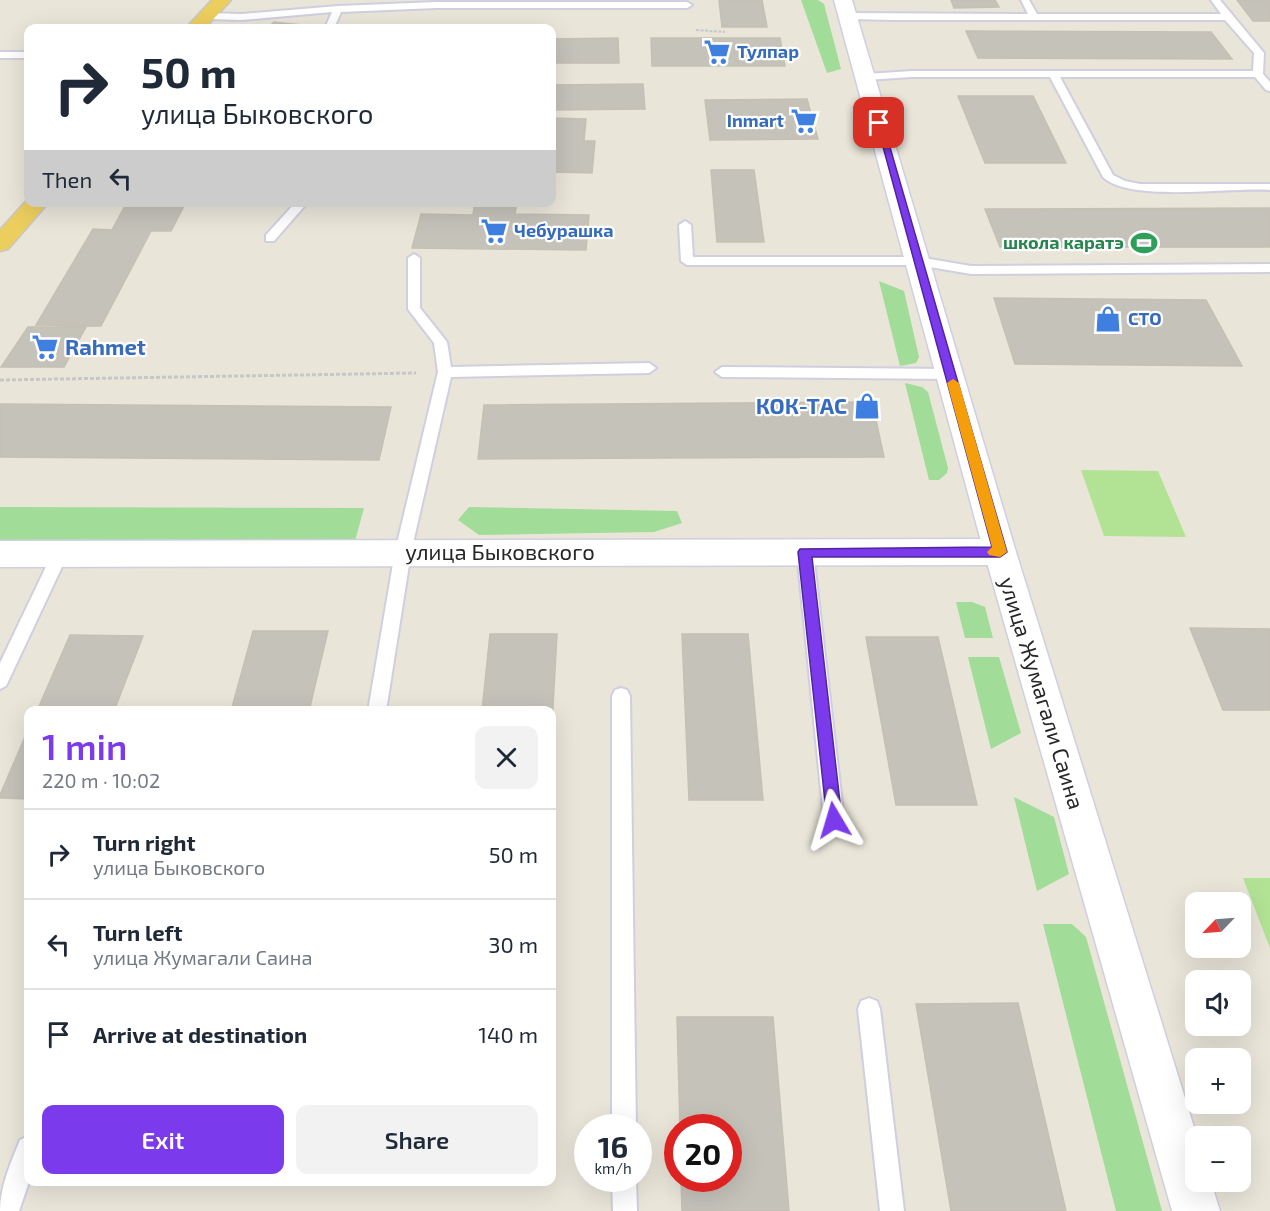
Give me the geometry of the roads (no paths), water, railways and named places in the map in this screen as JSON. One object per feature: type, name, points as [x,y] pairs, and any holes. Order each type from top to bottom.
[{"type":"highway","points":[[201,22],[222,0]]},
{"type":"highway","points":[[0,244],[33,207]]},
{"type":"street","name":"улица Жумагали Саина","points":[[846,8],[1000,552],[1196,1211]]},
{"type":"street","name":"улица Быковского","points":[[0,554],[1000,552]]},
{"type":"lane","points":[[1025,0],[1034,16]]},
{"type":"lane","points":[[1215,0],[1259,53],[1258,74],[1270,88]]},
{"type":"lane","points":[[201,22],[436,2],[687,5]]},
{"type":"lane","points":[[846,8],[895,18],[1228,17]]},
{"type":"lane","points":[[332,24],[338,9]]},
{"type":"lane","points":[[0,55],[24,55]]},
{"type":"lane","points":[[866,77],[912,74],[1258,74]]},
{"type":"lane","points":[[1053,74],[1109,177],[1114,181],[1137,188],[1270,187]]},
{"type":"lane","points":[[270,238],[298,207]]},
{"type":"lane","points":[[685,225],[687,261],[918,261],[971,270],[1270,268]]},
{"type":"lane","points":[[378,706],[403,552],[445,372],[440,342],[414,309],[414,258]]},
{"type":"lane","points":[[445,372],[649,368]]},
{"type":"lane","points":[[722,372],[950,374]]},
{"type":"lane","points":[[805,552],[834,820]]},
{"type":"lane","points":[[0,681],[60,554]]},
{"type":"lane","points":[[621,696],[624,1114]]},
{"type":"lane","points":[[869,1010],[892,1211]]},
{"type":"lane","points":[[7,1211],[24,1160]]},
{"type":"lane","points":[[624,1192],[625,1211]]},
{"type":"place","name":"Тулпар","points":[[717,52]]},
{"type":"place","name":"Inmart","points":[[804,121]]},
{"type":"place","name":"Чебурашка","points":[[494,231]]},
{"type":"place","name":"школа каратэ","points":[[1144,243]]},
{"type":"place","name":"СТО","points":[[1108,319]]},
{"type":"place","name":"Rahmet","points":[[45,347]]},
{"type":"place","name":"КОК-ТАС","points":[[867,406]]}]
